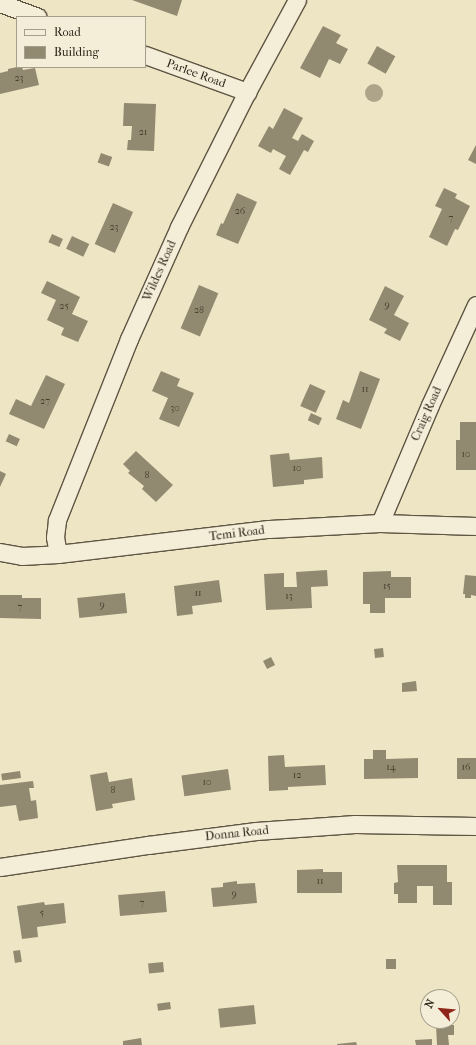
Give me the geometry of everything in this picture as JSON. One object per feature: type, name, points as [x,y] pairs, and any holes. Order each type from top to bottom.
[{"type":"street","name":"Wildes Road","points":[[58,554],[55,536],[57,520],[126,346],[179,227],[247,92],[297,0]]},
{"type":"street","points":[[0,3],[35,16]]},
{"type":"street","name":"Parlee Road","points":[[146,55],[247,92]]},
{"type":"street","name":"Craig Road","points":[[380,523],[430,405],[476,305]]},
{"type":"street","name":"Temi Road","points":[[0,552],[22,556],[58,554],[269,529],[380,523],[476,526]]},
{"type":"street","name":"Donna Road","points":[[0,867],[148,844],[256,831],[355,824],[476,826]]},
{"type":"shaded area","points":[[370,84],[378,84],[383,89],[381,100],[378,102],[370,102],[365,97],[365,89]]},
{"type":"building","points":[[132,0],[182,0],[177,16]]},
{"type":"building","points":[[323,26],[341,35],[336,43],[348,49],[340,64],[329,59],[320,78],[300,68]]},
{"type":"building","points":[[377,46],[395,56],[386,74],[367,63]]},
{"type":"building","points":[[16,67],[22,68],[23,70],[35,68],[39,85],[0,94],[0,73],[8,71],[8,69]]},
{"type":"building","points":[[124,103],[156,104],[154,151],[127,150],[128,140],[131,140],[132,126],[123,126]]},
{"type":"building","points":[[284,108],[303,118],[292,138],[298,141],[302,134],[314,141],[308,152],[304,150],[290,175],[279,169],[286,156],[273,149],[271,153],[258,146],[269,126],[273,129]]},
{"type":"building","points":[[476,145],[476,164],[468,160]]},
{"type":"building","points":[[101,153],[112,157],[109,167],[98,162]]},
{"type":"building","points":[[444,188],[457,194],[455,198],[470,206],[458,230],[455,229],[447,246],[429,237],[442,209],[435,206]]},
{"type":"building","points":[[237,193],[257,202],[238,244],[216,235],[221,223],[223,224]]},
{"type":"building","points":[[113,203],[133,212],[115,253],[95,244]]},
{"type":"building","points":[[52,234],[63,239],[59,247],[48,242]]},
{"type":"building","points":[[72,236],[89,244],[83,257],[66,249]]},
{"type":"building","points":[[47,281],[80,297],[72,314],[88,321],[78,342],[61,335],[64,328],[47,320],[56,300],[41,293]]},
{"type":"building","points":[[199,285],[218,293],[200,336],[181,328]]},
{"type":"building","points":[[385,286],[404,296],[394,315],[409,323],[400,341],[384,333],[387,329],[369,320]]},
{"type":"building","points":[[161,371],[180,379],[177,386],[194,393],[179,427],[159,419],[168,398],[152,391]]},
{"type":"building","points":[[360,371],[380,379],[361,429],[336,419],[343,400],[349,403]]},
{"type":"building","points":[[46,375],[65,384],[44,429],[9,414],[16,399],[31,406]]},
{"type":"building","points":[[310,384],[326,391],[316,413],[300,406]]},
{"type":"building","points":[[311,413],[322,418],[319,425],[308,420]]},
{"type":"building","points":[[460,422],[476,422],[476,470],[456,470],[456,440],[460,440]]},
{"type":"building","points":[[9,434],[20,439],[17,446],[6,441]]},
{"type":"building","points":[[136,451],[173,485],[156,502],[142,489],[144,486],[128,473],[130,471],[123,464]]},
{"type":"building","points":[[289,453],[290,460],[322,457],[323,478],[304,480],[304,484],[273,487],[270,455]]},
{"type":"building","points":[[0,471],[6,474],[0,487]]},
{"type":"building","points":[[327,570],[328,586],[311,587],[312,608],[266,610],[264,574],[284,573],[284,587],[297,587],[296,572]]},
{"type":"building","points":[[391,571],[391,577],[411,577],[411,598],[385,598],[385,613],[370,613],[370,604],[363,604],[363,572]]},
{"type":"building","points":[[465,575],[476,576],[476,596],[471,595],[471,598],[465,598],[465,594],[463,594]]},
{"type":"building","points":[[219,580],[222,602],[192,606],[193,614],[177,616],[174,586]]},
{"type":"building","points":[[125,593],[127,613],[79,618],[77,598]]},
{"type":"building","points":[[0,595],[22,595],[22,598],[41,598],[41,619],[0,618]]},
{"type":"building","points":[[383,648],[384,657],[375,658],[374,649]]},
{"type":"building","points":[[271,657],[275,665],[267,669],[263,661]]},
{"type":"building","points":[[416,681],[417,691],[402,692],[402,683]]},
{"type":"building","points":[[373,750],[386,750],[386,759],[418,758],[418,778],[364,779],[364,759],[373,759]]},
{"type":"building","points":[[284,755],[285,767],[325,765],[326,785],[288,787],[288,790],[269,791],[268,756]]},
{"type":"building","points":[[457,758],[476,758],[476,779],[457,779]]},
{"type":"building","points":[[228,769],[231,790],[184,796],[181,776]]},
{"type":"building","points":[[20,771],[21,778],[2,781],[1,774]]},
{"type":"building","points":[[107,772],[109,782],[132,778],[135,800],[112,804],[113,808],[96,811],[90,775]]},
{"type":"building","points":[[33,781],[34,788],[29,788],[31,801],[36,800],[38,818],[19,821],[16,805],[0,807],[0,785]]},
{"type":"building","points":[[397,865],[447,865],[447,882],[452,882],[452,905],[433,905],[433,886],[417,886],[417,903],[398,903],[398,894],[394,894],[394,883],[398,882]]},
{"type":"building","points":[[323,869],[323,872],[342,872],[342,893],[297,893],[297,870]]},
{"type":"building","points":[[237,881],[237,884],[255,883],[257,903],[213,907],[211,888],[223,887],[223,883]]},
{"type":"building","points":[[165,891],[167,912],[120,916],[118,895]]},
{"type":"building","points":[[44,902],[45,905],[64,903],[66,923],[37,927],[38,937],[22,939],[17,906]]},
{"type":"building","points":[[20,950],[22,962],[15,963],[13,951]]},
{"type":"building","points":[[386,959],[396,959],[396,969],[386,969]]},
{"type":"building","points":[[163,962],[164,972],[149,974],[148,964]]},
{"type":"building","points":[[170,1002],[171,1009],[158,1011],[157,1004]]},
{"type":"building","points":[[254,1005],[256,1024],[220,1028],[218,1009]]},
{"type":"building","points":[[436,1029],[454,1029],[454,1035],[448,1035],[449,1045],[437,1045]]},
{"type":"building","points":[[141,1038],[142,1045],[123,1045],[123,1041]]},
{"type":"building","points":[[432,1039],[432,1045],[416,1045],[415,1040]]},
{"type":"building","points":[[356,1042],[357,1045],[337,1045],[337,1044]]}]
